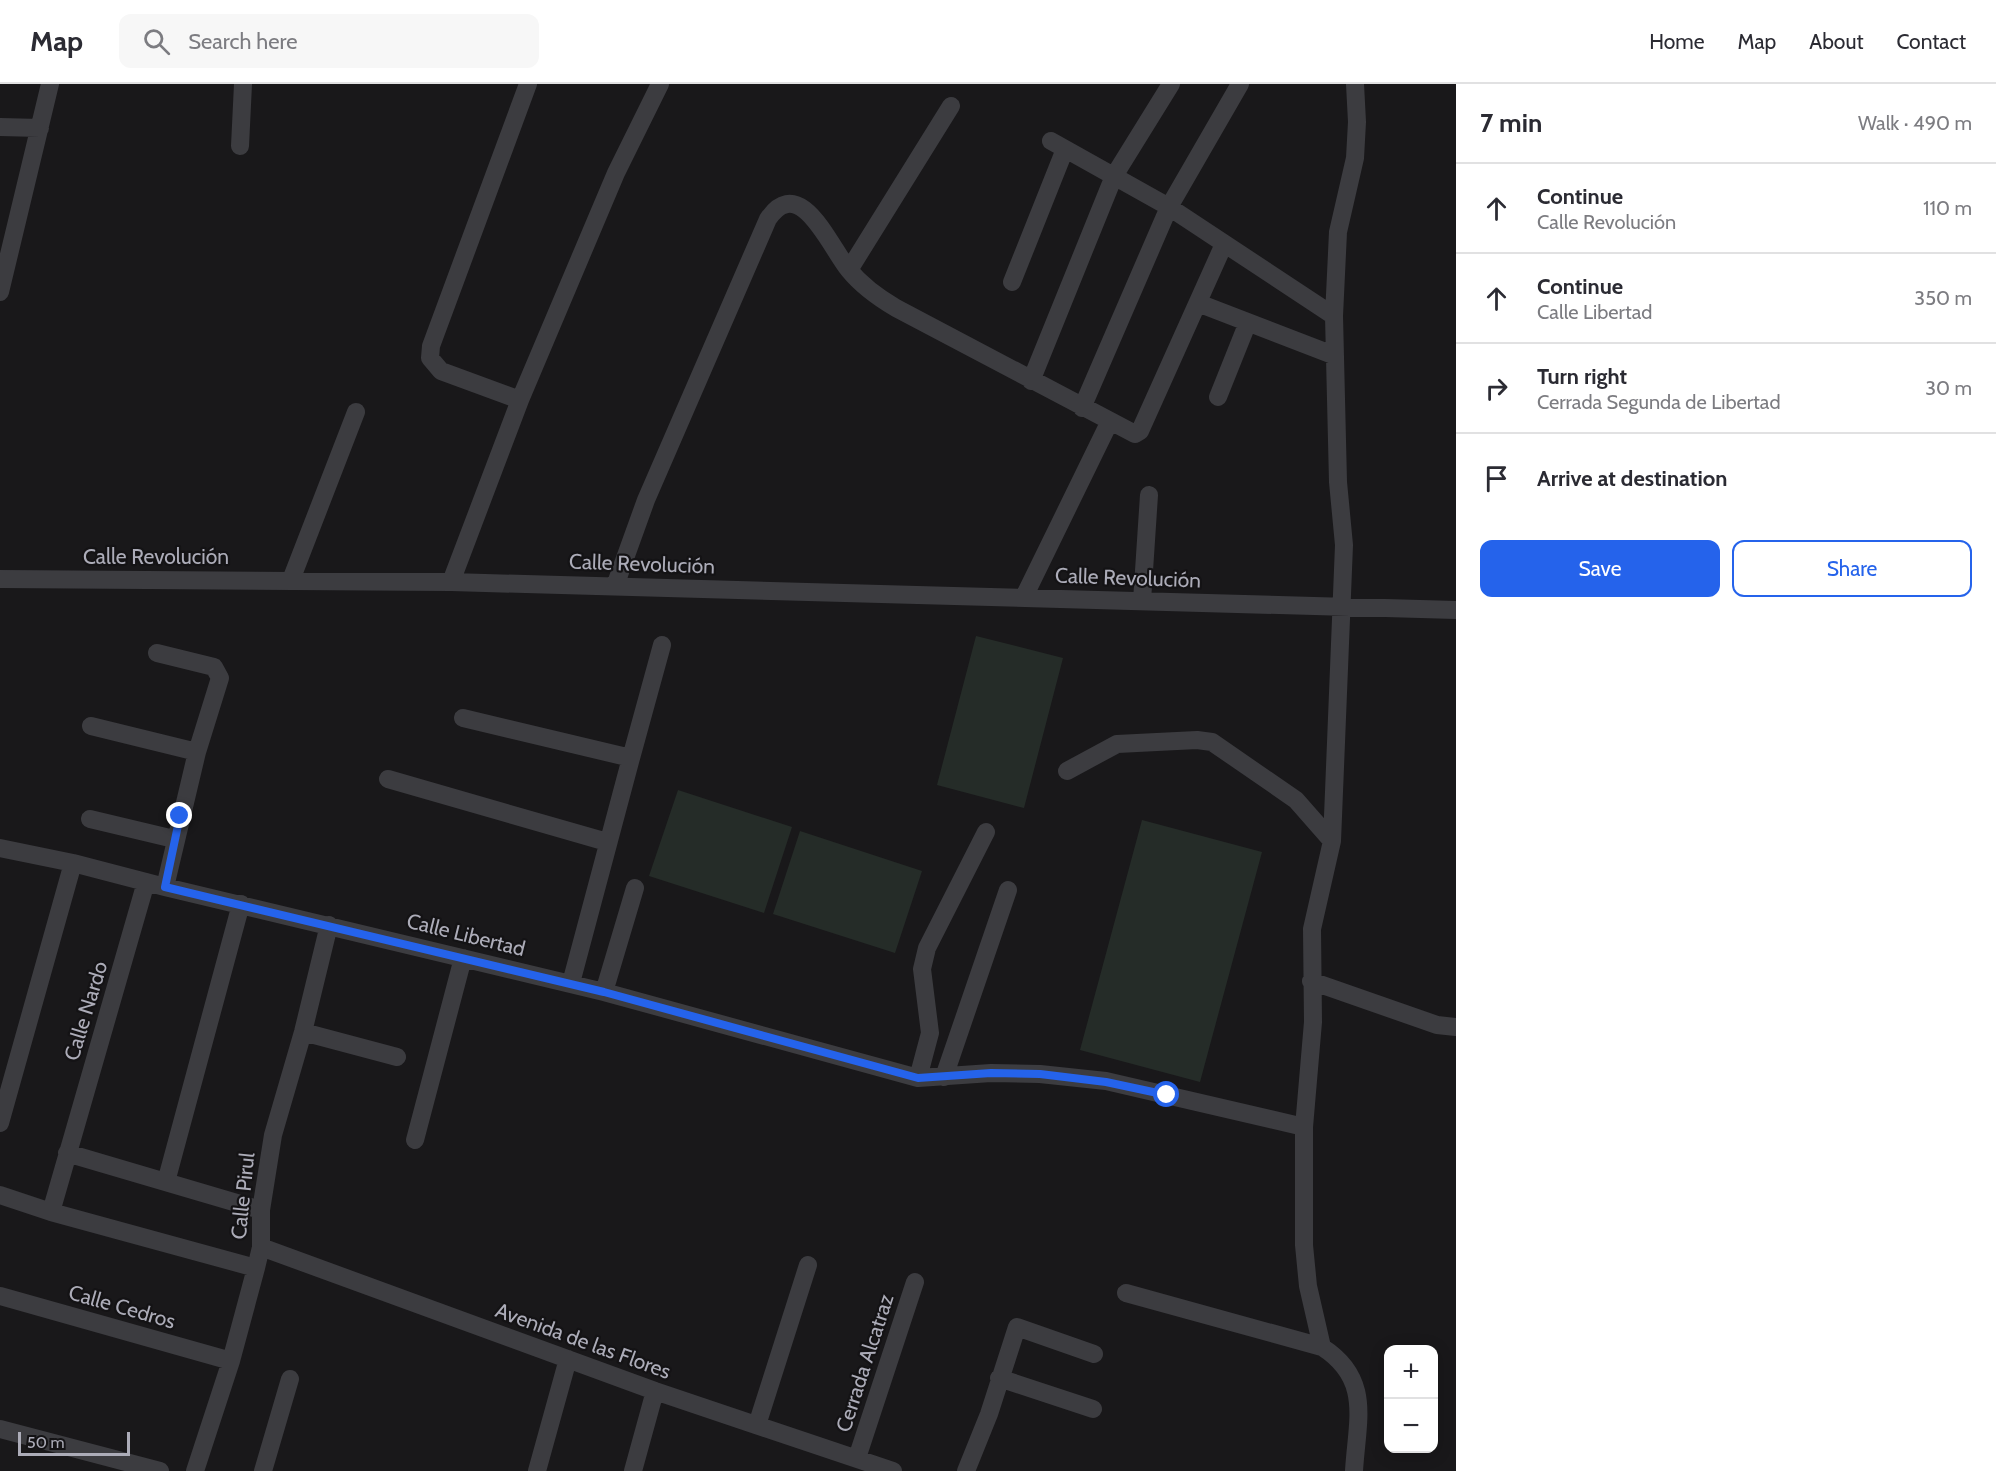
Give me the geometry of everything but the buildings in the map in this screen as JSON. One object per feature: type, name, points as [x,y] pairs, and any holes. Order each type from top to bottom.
[{"type":"street","points":[[0,292],[50,84]]},
{"type":"street","points":[[240,146],[243,84]]},
{"type":"street","points":[[520,400],[441,371],[430,358],[430,346],[528,84]]},
{"type":"street","points":[[451,582],[520,400],[616,172],[660,84]]},
{"type":"street","points":[[1031,381],[1114,176],[1171,84]]},
{"type":"street","points":[[1082,408],[1168,207],[1240,84]]},
{"type":"street","points":[[1322,1347],[1308,1286],[1304,1245],[1304,1127],[1312,1022],[1312,929],[1332,841],[1339,606],[1344,545],[1333,355],[1334,316],[1338,232],[1355,158],[1358,122],[1355,84]]},
{"type":"street","points":[[849,270],[951,106]]},
{"type":"street","points":[[0,127],[40,128]]},
{"type":"street","points":[[1012,282],[1058,145],[1168,207],[1334,316]]},
{"type":"street","points":[[615,586],[646,500],[763,230],[776,207],[785,202],[792,203],[810,215],[849,270],[876,296],[1109,423],[1135,434],[1140,431],[1224,244]]},
{"type":"street","points":[[1198,303],[1333,355]]},
{"type":"street","points":[[1218,396],[1248,322]]},
{"type":"street","points":[[291,580],[356,412]]},
{"type":"street","points":[[1024,597],[1109,423]]},
{"type":"street","points":[[1142,601],[1149,495]]},
{"type":"street","name":"Calle Revolución","points":[[0,579],[451,582],[1456,610]]},
{"type":"street","points":[[571,984],[607,842],[662,645]]},
{"type":"street","points":[[157,653],[214,667],[220,678],[174,839],[165,887]]},
{"type":"street","points":[[463,718],[631,758]]},
{"type":"street","points":[[91,726],[197,752]]},
{"type":"street","points":[[1067,771],[1117,744],[1197,740],[1212,742],[1296,800],[1332,841]]},
{"type":"street","points":[[388,778],[607,842]]},
{"type":"street","points":[[90,819],[174,839]]},
{"type":"street","points":[[986,832],[927,948],[922,969],[930,1033],[918,1078],[991,1073],[1040,1074],[1106,1082],[1304,1127]]},
{"type":"street","name":"Calle Libertad","points":[[0,848],[73,863],[604,992],[918,1078]]},
{"type":"street","points":[[0,1123],[73,863]]},
{"type":"street","name":"Calle Nardo","points":[[51,1212],[146,882]]},
{"type":"street","points":[[604,992],[635,888]]},
{"type":"street","points":[[944,1077],[1008,890]]},
{"type":"street","points":[[165,1182],[241,904]]},
{"type":"street","name":"Calle Pirul","points":[[195,1471],[231,1360],[256,1268],[261,1247],[261,1210],[273,1135],[303,1032],[329,925]]},
{"type":"street","points":[[415,1140],[463,958]]},
{"type":"street","points":[[1311,981],[1437,1025],[1456,1027]]},
{"type":"street","points":[[303,1032],[397,1057]]},
{"type":"street","points":[[67,1153],[261,1210]]},
{"type":"street","points":[[0,1195],[51,1212],[256,1268]]},
{"type":"street","name":"Avenida de las Flores","points":[[261,1247],[655,1391],[893,1471]]},
{"type":"street","points":[[757,1425],[808,1265]]},
{"type":"street","name":"Cerrada Alcatraz","points":[[857,1458],[915,1282]]},
{"type":"street","points":[[1126,1293],[1322,1347],[1344,1364],[1351,1374],[1359,1395],[1354,1471]]},
{"type":"street","name":"Calle Cedros","points":[[0,1296],[231,1360]]},
{"type":"street","points":[[966,1471],[989,1414],[1017,1327],[1094,1354]]},
{"type":"street","points":[[537,1471],[568,1359]]},
{"type":"street","points":[[999,1378],[1093,1409]]},
{"type":"street","points":[[263,1471],[290,1379]]},
{"type":"street","points":[[633,1471],[655,1391]]},
{"type":"street","points":[[0,1429],[160,1471]]},
{"type":"shaded area","points":[[976,636],[1063,658],[1024,808],[937,785]]},
{"type":"shaded area","points":[[678,790],[792,827],[764,913],[649,876]]},
{"type":"shaded area","points":[[1142,820],[1262,852],[1200,1082],[1080,1050]]},
{"type":"shaded area","points":[[800,831],[922,871],[895,953],[773,914]]},
{"type":"route","points":[[180,816],[165,887],[604,992],[918,1078],[991,1073],[1040,1074],[1106,1082],[1167,1095]]}]
